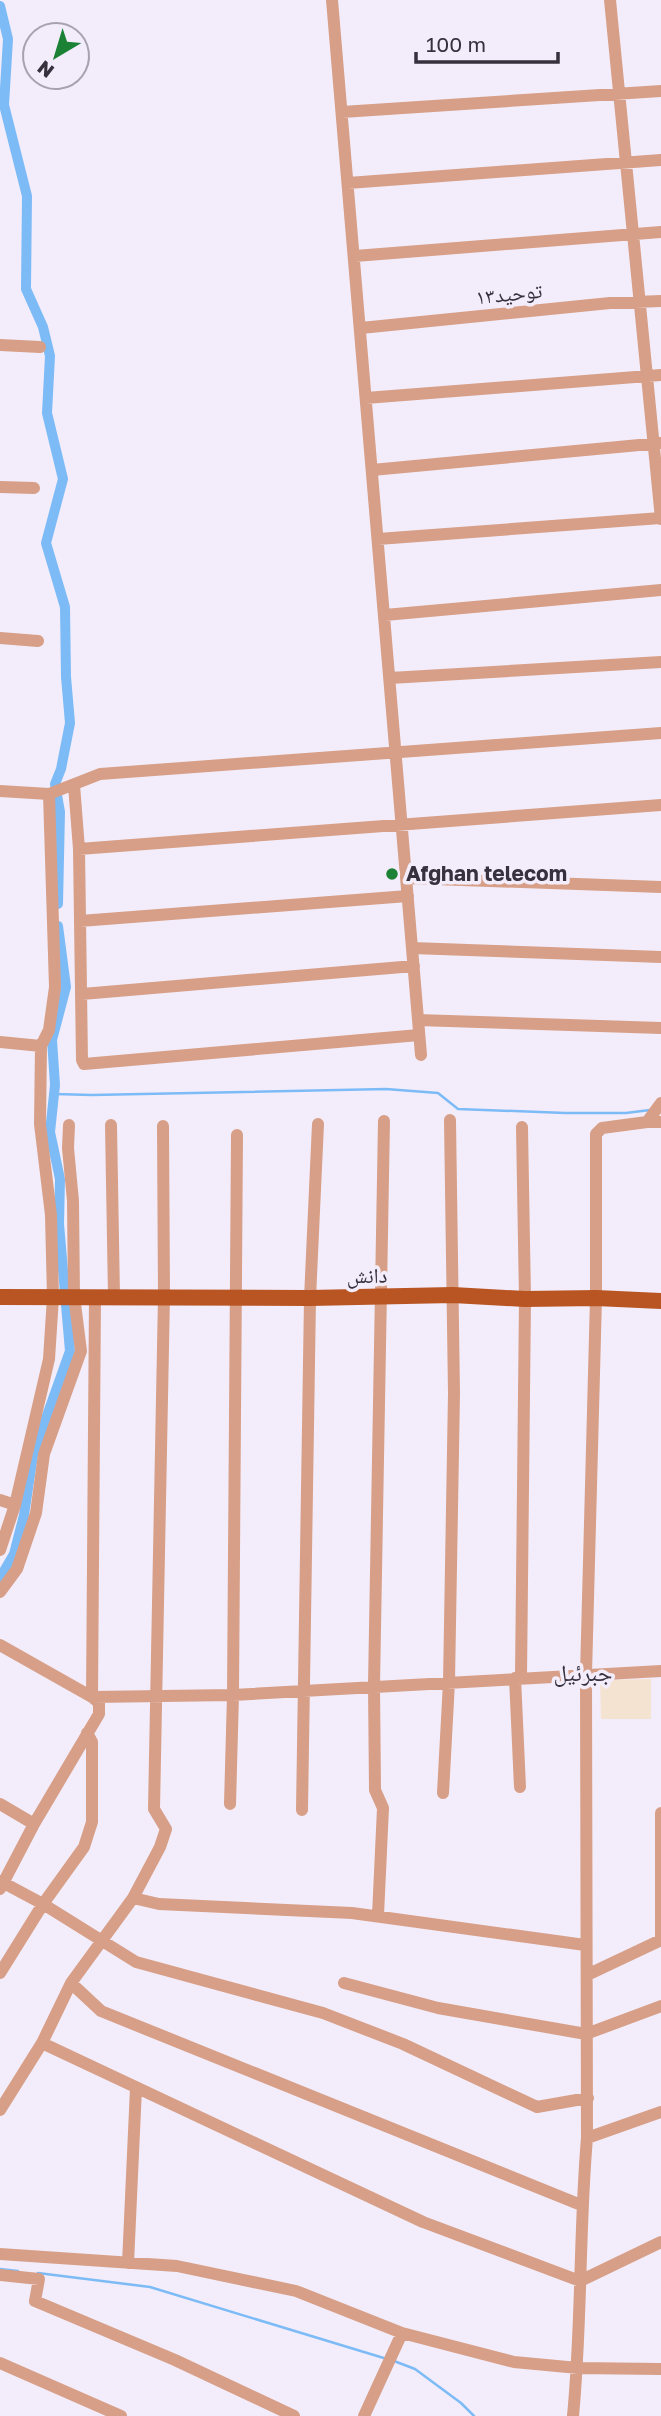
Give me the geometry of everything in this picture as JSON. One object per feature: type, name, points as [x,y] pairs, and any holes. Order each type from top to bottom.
[{"type":"main road","name":"دانش","points":[[0,1297],[310,1298],[453,1295],[661,1301]]},
{"type":"street","points":[[332,0],[421,1055]]},
{"type":"street","points":[[378,539],[661,519],[658,443],[646,376],[610,0]]},
{"type":"street","points":[[342,112],[661,91]]},
{"type":"street","points":[[348,183],[661,160]]},
{"type":"street","points":[[355,256],[661,232]]},
{"type":"street","name":"توحید۱۳","points":[[361,328],[610,303],[661,301]]},
{"type":"street","points":[[0,345],[40,347]]},
{"type":"street","points":[[366,398],[661,375]]},
{"type":"street","points":[[372,470],[658,443]]},
{"type":"street","points":[[0,487],[34,488]]},
{"type":"street","points":[[385,615],[661,590]]},
{"type":"street","points":[[0,638],[38,641]]},
{"type":"street","points":[[390,678],[661,662]]},
{"type":"street","points":[[0,791],[49,794],[100,774],[661,733]]},
{"type":"street","points":[[74,785],[79,849],[82,1060],[87,1065],[419,1035]]},
{"type":"street","points":[[0,1550],[15,1506],[50,1359],[53,1297],[51,1214],[40,1124],[41,1046],[49,1030],[55,987],[49,794]]},
{"type":"street","points":[[79,849],[661,805]]},
{"type":"street","points":[[407,878],[661,887]]},
{"type":"street","points":[[80,920],[408,896]]},
{"type":"street","points":[[412,948],[661,957]]},
{"type":"street","points":[[82,994],[414,966]]},
{"type":"street","points":[[418,1020],[661,1028]]},
{"type":"street","points":[[0,1042],[41,1046]]},
{"type":"street","points":[[647,1122],[661,1103]]},
{"type":"street","points":[[443,1793],[449,1682],[454,1393],[450,1120]]},
{"type":"street","points":[[378,1915],[383,1808],[375,1790],[374,1685],[384,1121]]},
{"type":"street","points":[[573,2416],[578,2368],[581,2205],[588,2098],[585,1945],[586,1674],[598,1130],[661,1122]]},
{"type":"street","points":[[302,1810],[310,1298],[318,1124]]},
{"type":"street","points":[[0,1592],[17,1569],[36,1513],[44,1454],[81,1351],[74,1296],[69,1125]]},
{"type":"street","points":[[111,1125],[114,1296]]},
{"type":"street","points":[[0,2110],[42,2043],[71,1983],[133,1898],[166,1829],[154,1809],[164,1296],[163,1126]]},
{"type":"street","points":[[520,1787],[518,1678],[525,1299],[522,1127]]},
{"type":"street","points":[[230,1804],[237,1135]]},
{"type":"street","points":[[92,1697],[95,1296]]},
{"type":"street","points":[[0,1500],[15,1506]]},
{"type":"street","points":[[0,1645],[99,1703],[99,1714],[1,1884],[43,1904],[136,1962],[323,2013],[402,2045],[537,2107],[588,2098]]},
{"type":"street","points":[[92,1697],[233,1695],[661,1671]]},
{"type":"street","points":[[0,1973],[43,1904],[84,1847],[92,1822],[92,1742],[87,1733]]},
{"type":"street","points":[[0,1804],[34,1825]]},
{"type":"street","points":[[587,1975],[661,1940],[661,1813]]},
{"type":"street","points":[[133,1898],[159,1904],[378,1915],[585,1945]]},
{"type":"street","points":[[71,1983],[101,2011],[581,2205]]},
{"type":"street","points":[[344,1983],[438,2008],[586,2034],[661,2006]]},
{"type":"street","points":[[42,2043],[423,2222],[580,2281],[661,2242]]},
{"type":"street","points":[[128,2263],[136,2088]]},
{"type":"street","points":[[587,2138],[661,2112]]},
{"type":"street","points":[[0,2254],[177,2266],[296,2291],[402,2333],[514,2362],[578,2368],[661,2369]]},
{"type":"street","points":[[0,2275],[39,2279],[35,2301],[175,2360],[294,2416]]},
{"type":"street","points":[[364,2416],[402,2333]]},
{"type":"street","points":[[0,2363],[121,2416]]},
{"type":"shaded area","points":[[651,1679],[651,1719],[601,1719],[600,1680]]},
{"type":"waterway","points":[[0,6],[8,39],[4,105],[27,196],[26,289],[43,327],[50,356],[47,413],[63,479],[46,543],[65,607],[70,723],[61,769],[55,784],[60,812],[58,904]]},
{"type":"waterway","points":[[0,1578],[14,1554],[24,1515],[33,1455],[70,1351],[59,1224],[60,1179],[50,1132],[55,1085],[52,1040],[66,987],[58,926]]},
{"type":"waterway","points":[[54,1094],[386,1089],[438,1093],[458,1109],[565,1113],[626,1113],[650,1110]]},
{"type":"waterway","points":[[0,2269],[18,2271]]},
{"type":"waterway","points":[[38,2273],[150,2287],[387,2359]]},
{"type":"waterway","points":[[394,2361],[415,2369],[474,2416]]},
{"type":"place","name":"Afghan telecom","points":[[392,874]]},
{"type":"district","name":"جبرئیل","points":[[583,1673]]}]
